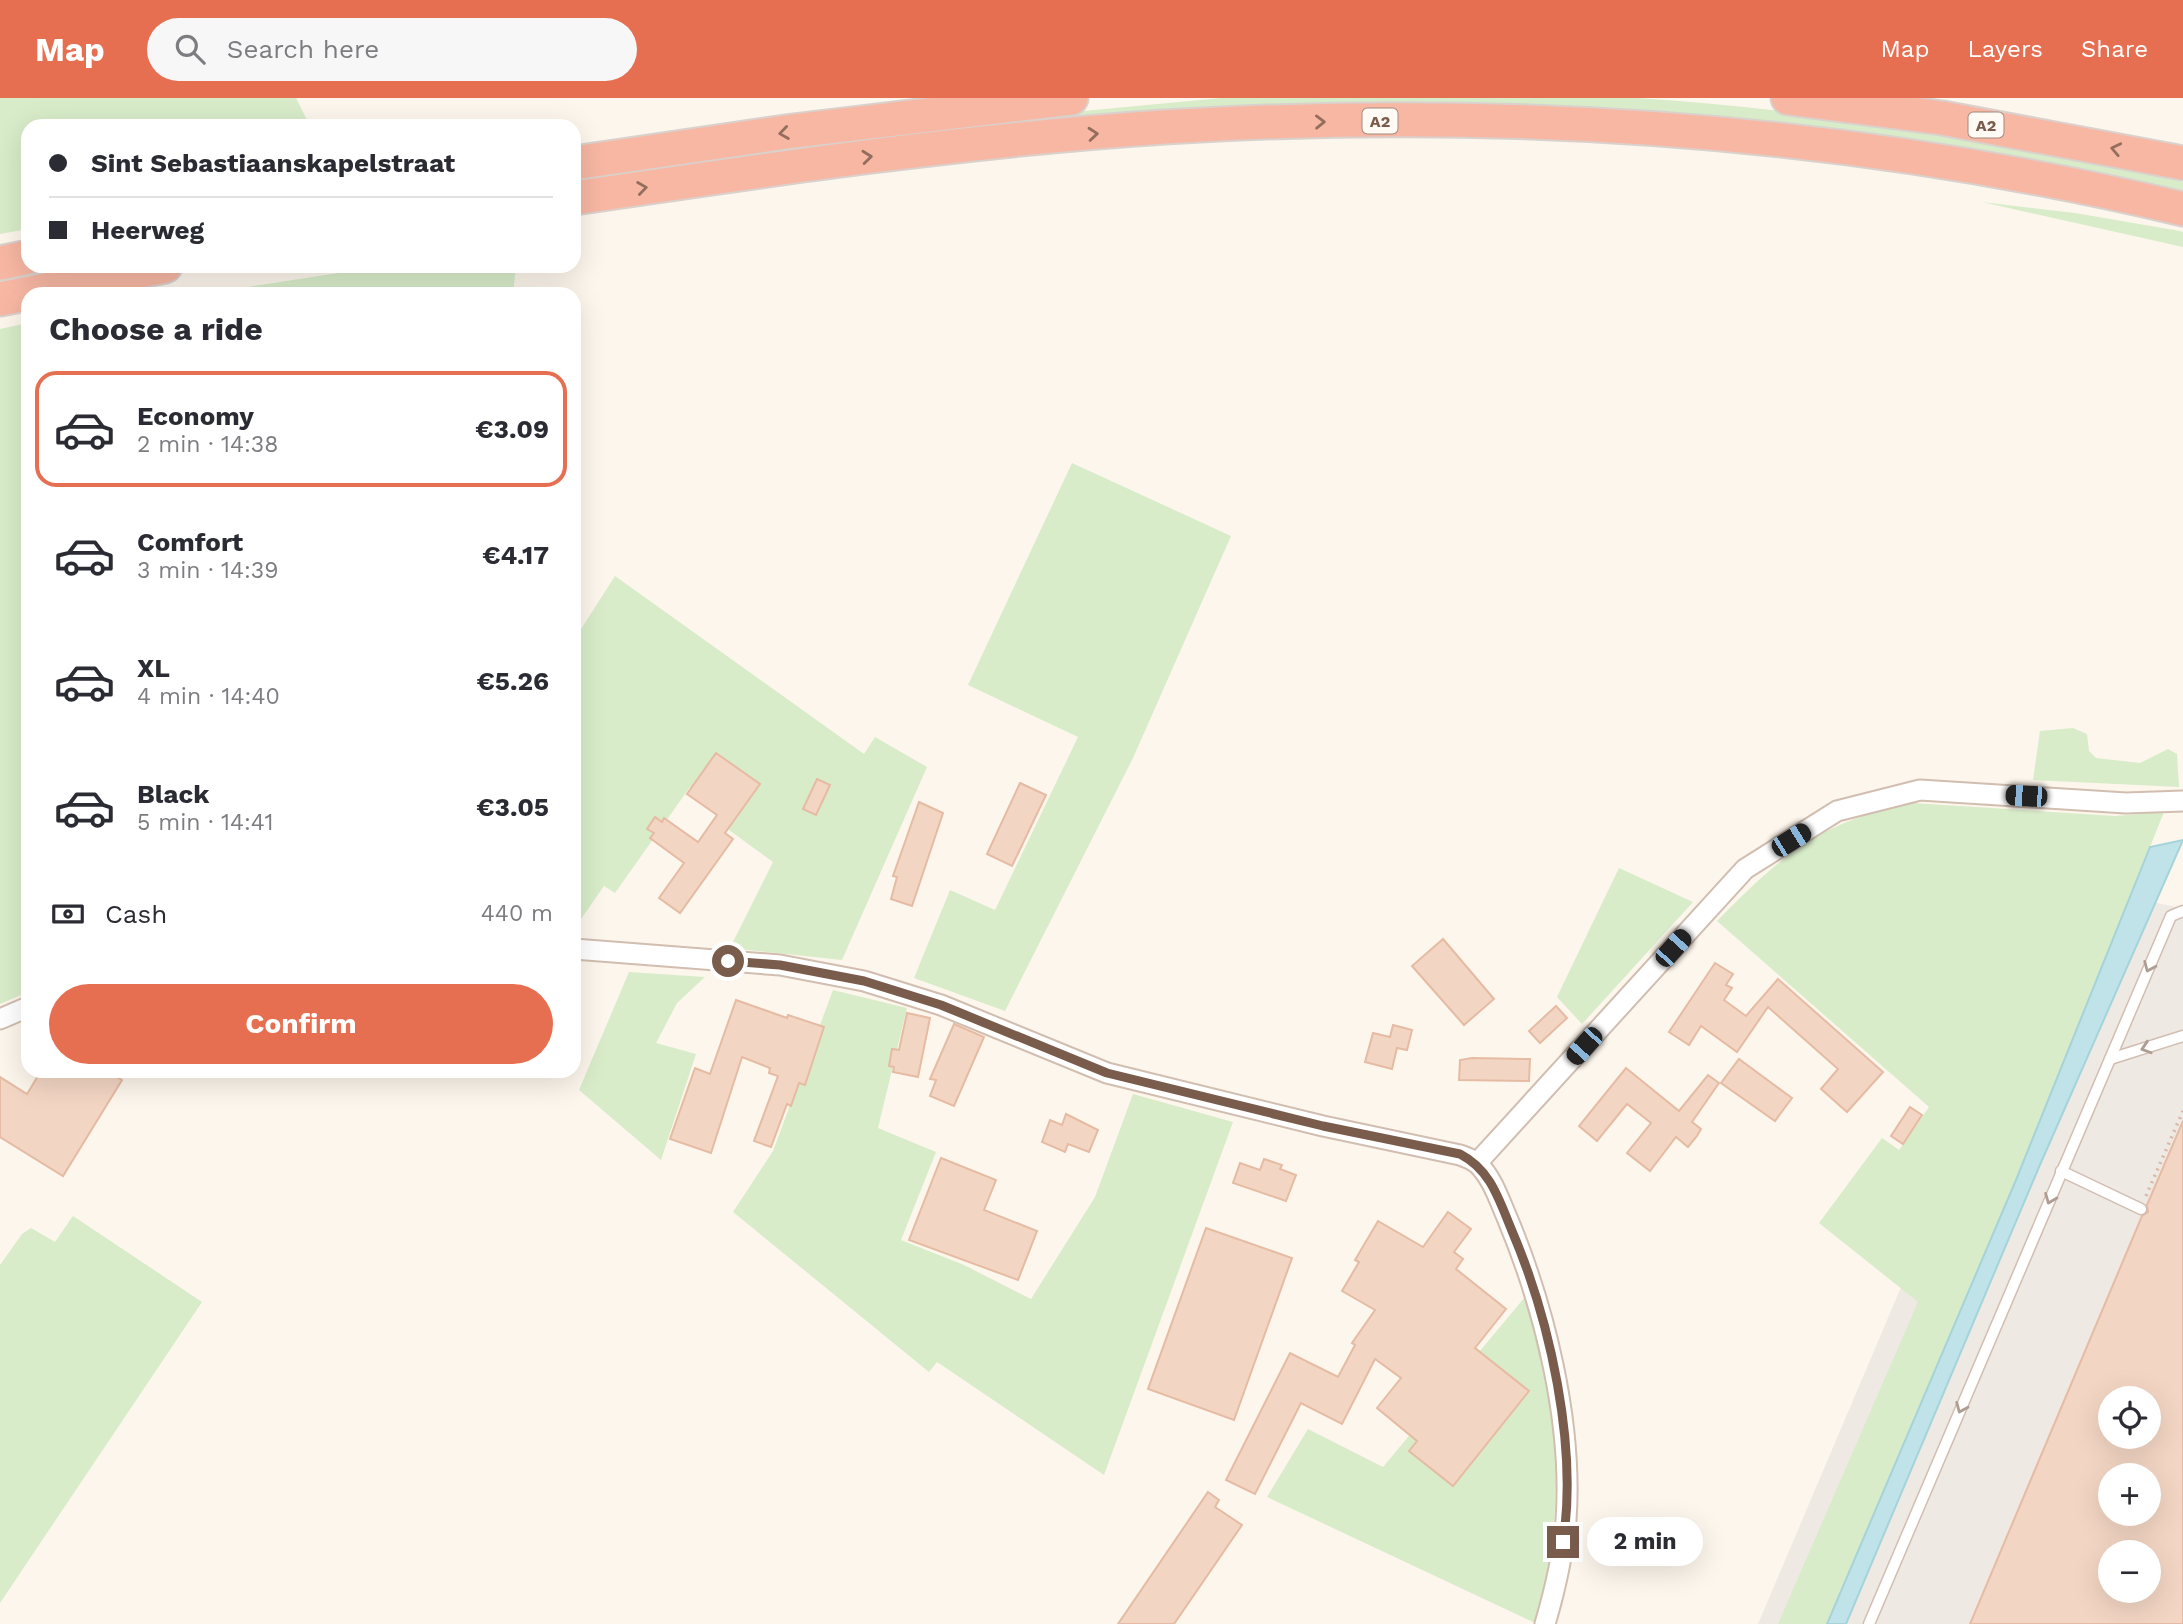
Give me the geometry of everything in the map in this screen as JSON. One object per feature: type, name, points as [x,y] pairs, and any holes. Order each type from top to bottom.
[{"type":"highway","points":[[581,162],[793,131],[1071,98]]},
{"type":"highway","name":"A2","points":[[1788,98],[1942,117],[2183,163]]},
{"type":"highway","name":"A2","points":[[581,197],[797,165],[976,145],[1163,127],[1367,121],[1553,124],[1772,138],[1916,157],[2089,187],[2183,209]]},
{"type":"highway","points":[[0,263],[21,258]]},
{"type":"highway","points":[[60,287],[130,273]]},
{"type":"highway","points":[[0,299],[21,295]]},
{"type":"street","points":[[1477,1163],[1745,869],[1837,811],[1920,790],[2126,803],[2183,801]]},
{"type":"street","points":[[581,950],[780,965],[864,981],[941,1005],[1107,1073],[1323,1126],[1460,1154],[1477,1163],[1495,1191],[1531,1276],[1553,1367],[1565,1458],[1566,1520],[1555,1588],[1545,1624]]},
{"type":"street","points":[[0,1019],[21,1010]]},
{"type":"lane","points":[[1869,1624],[2171,916],[2183,911]]},
{"type":"lane","points":[[2110,1059],[2183,1036]]},
{"type":"lane","points":[[2061,1171],[2141,1209]]},
{"type":"path","points":[[2141,1209],[2183,1111]]},
{"type":"shaded area","points":[[2071,887],[2183,908],[2183,1624],[1758,1624]]},
{"type":"green space","points":[[0,98],[296,98],[306,119],[21,119],[21,230],[0,234]]},
{"type":"green space","points":[[1221,98],[1637,98],[1774,110],[1980,140],[2116,167],[2183,182],[2183,200],[1802,131],[1044,123],[1031,116]]},
{"type":"green space","points":[[1982,202],[2075,213],[2180,231],[2183,232],[2183,247]]},
{"type":"green space","points":[[338,273],[515,273],[514,287],[248,287]]},
{"type":"green space","points":[[21,324],[21,995],[0,1004],[0,329]]},
{"type":"green space","points":[[1072,463],[1231,536],[1133,758],[1005,1011],[914,978],[950,890],[995,910],[1078,737],[968,685]]},
{"type":"green space","points":[[615,576],[864,754],[875,737],[927,767],[842,960],[730,948],[773,862],[718,822],[724,810],[690,787],[615,893],[604,886],[581,919],[581,629]]},
{"type":"green space","points":[[2073,728],[2087,734],[2089,751],[2096,758],[2140,763],[2168,749],[2177,754],[2179,787],[2033,780],[2040,731]]},
{"type":"green space","points":[[1913,803],[2115,816],[2164,812],[2016,1180],[1827,1624],[1778,1624],[1918,1302],[1819,1223],[1882,1138],[1899,1150],[1929,1107],[1717,921],[1762,877],[1804,844],[1852,820]]},
{"type":"green space","points":[[1619,868],[1693,902],[1582,1024],[1557,997]]},
{"type":"green space","points":[[629,972],[705,977],[677,1003],[656,1043],[696,1054],[661,1160],[579,1090]]},
{"type":"green space","points":[[833,990],[907,1008],[878,1128],[936,1152],[901,1240],[964,1265],[1031,1299],[1095,1197],[1133,1094],[1233,1122],[1104,1475],[937,1362],[929,1372],[733,1212],[773,1151]]},
{"type":"green space","points":[[73,1216],[202,1302],[0,1603],[0,1265],[22,1234],[31,1228],[55,1242]]},
{"type":"green space","points":[[1525,1297],[1546,1379],[1556,1459],[1552,1539],[1535,1623],[1267,1497],[1308,1429],[1383,1467]]},
{"type":"water","points":[[2183,840],[2039,1167],[1846,1624],[1827,1624],[2016,1180],[2150,847]]},
{"type":"building","points":[[716,753],[760,784],[725,833],[733,839],[680,913],[659,898],[684,863],[650,838],[654,833],[647,829],[655,817],[662,822],[664,818],[698,842],[717,815],[687,794]]},
{"type":"building","points":[[817,779],[830,785],[816,815],[803,809]]},
{"type":"building","points":[[1020,783],[1046,795],[1012,866],[987,854]]},
{"type":"building","points":[[919,802],[943,813],[912,906],[891,899],[897,877],[893,876]]},
{"type":"building","points":[[1443,939],[1494,999],[1464,1025],[1412,966]]},
{"type":"building","points":[[1715,963],[1733,974],[1726,985],[1732,988],[1724,1000],[1746,1016],[1778,979],[1883,1072],[1847,1112],[1821,1089],[1838,1069],[1768,1007],[1737,1052],[1701,1026],[1689,1045],[1669,1032]]},
{"type":"building","points":[[736,1000],[787,1018],[788,1015],[824,1027],[805,1085],[799,1083],[791,1106],[787,1104],[771,1147],[754,1141],[778,1076],[769,1073],[770,1068],[742,1057],[711,1153],[670,1139],[695,1068],[710,1074]]},
{"type":"building","points":[[1556,1006],[1567,1018],[1540,1043],[1529,1031]]},
{"type":"building","points":[[907,1013],[930,1018],[918,1077],[893,1072],[894,1067],[889,1066],[892,1049],[899,1050]]},
{"type":"building","points":[[954,1024],[984,1037],[954,1106],[930,1096],[936,1080],[930,1079]]},
{"type":"building","points":[[1393,1025],[1412,1030],[1407,1050],[1397,1048],[1392,1069],[1365,1062],[1373,1033],[1390,1037]]},
{"type":"building","points":[[1530,1059],[1529,1081],[1459,1080],[1460,1060]]},
{"type":"building","points":[[1739,1059],[1792,1098],[1775,1121],[1721,1083]]},
{"type":"building","points":[[1626,1068],[1679,1111],[1708,1075],[1719,1083],[1692,1122],[1701,1129],[1697,1136],[1688,1147],[1676,1137],[1650,1171],[1627,1153],[1651,1123],[1627,1104],[1597,1141],[1579,1126]]},
{"type":"building","points":[[0,1077],[27,1094],[37,1078],[122,1080],[63,1176],[0,1137]]},
{"type":"building","points":[[1910,1107],[1922,1115],[1903,1144],[1891,1136]]},
{"type":"building","points":[[1066,1114],[1098,1130],[1089,1152],[1068,1144],[1065,1152],[1042,1142],[1050,1120],[1062,1125]]},
{"type":"building","points":[[2183,1121],[2183,1624],[1970,1624],[2142,1216],[2148,1212],[2147,1205]]},
{"type":"building","points":[[941,1158],[996,1180],[984,1210],[1037,1231],[1018,1280],[909,1240]]},
{"type":"building","points":[[1264,1159],[1282,1165],[1280,1169],[1296,1175],[1286,1201],[1233,1183],[1240,1163],[1260,1170]]},
{"type":"building","points":[[1448,1212],[1471,1229],[1454,1252],[1463,1259],[1456,1269],[1506,1309],[1475,1348],[1529,1391],[1453,1486],[1409,1451],[1417,1441],[1377,1408],[1401,1378],[1375,1359],[1342,1424],[1301,1403],[1255,1494],[1226,1480],[1290,1353],[1338,1377],[1355,1345],[1352,1343],[1375,1310],[1342,1291],[1359,1262],[1355,1260],[1378,1221],[1423,1247]]},
{"type":"building","points":[[1206,1228],[1292,1258],[1234,1420],[1148,1389]]},
{"type":"building","points":[[1208,1492],[1219,1500],[1215,1507],[1242,1525],[1174,1624],[1118,1624]]},
{"type":"route","points":[[728,961],[780,965],[864,981],[941,1005],[1107,1073],[1323,1126],[1460,1154],[1477,1163],[1495,1191],[1504,1212],[1531,1276],[1544,1321],[1565,1458],[1566,1520],[1563,1542]]}]
